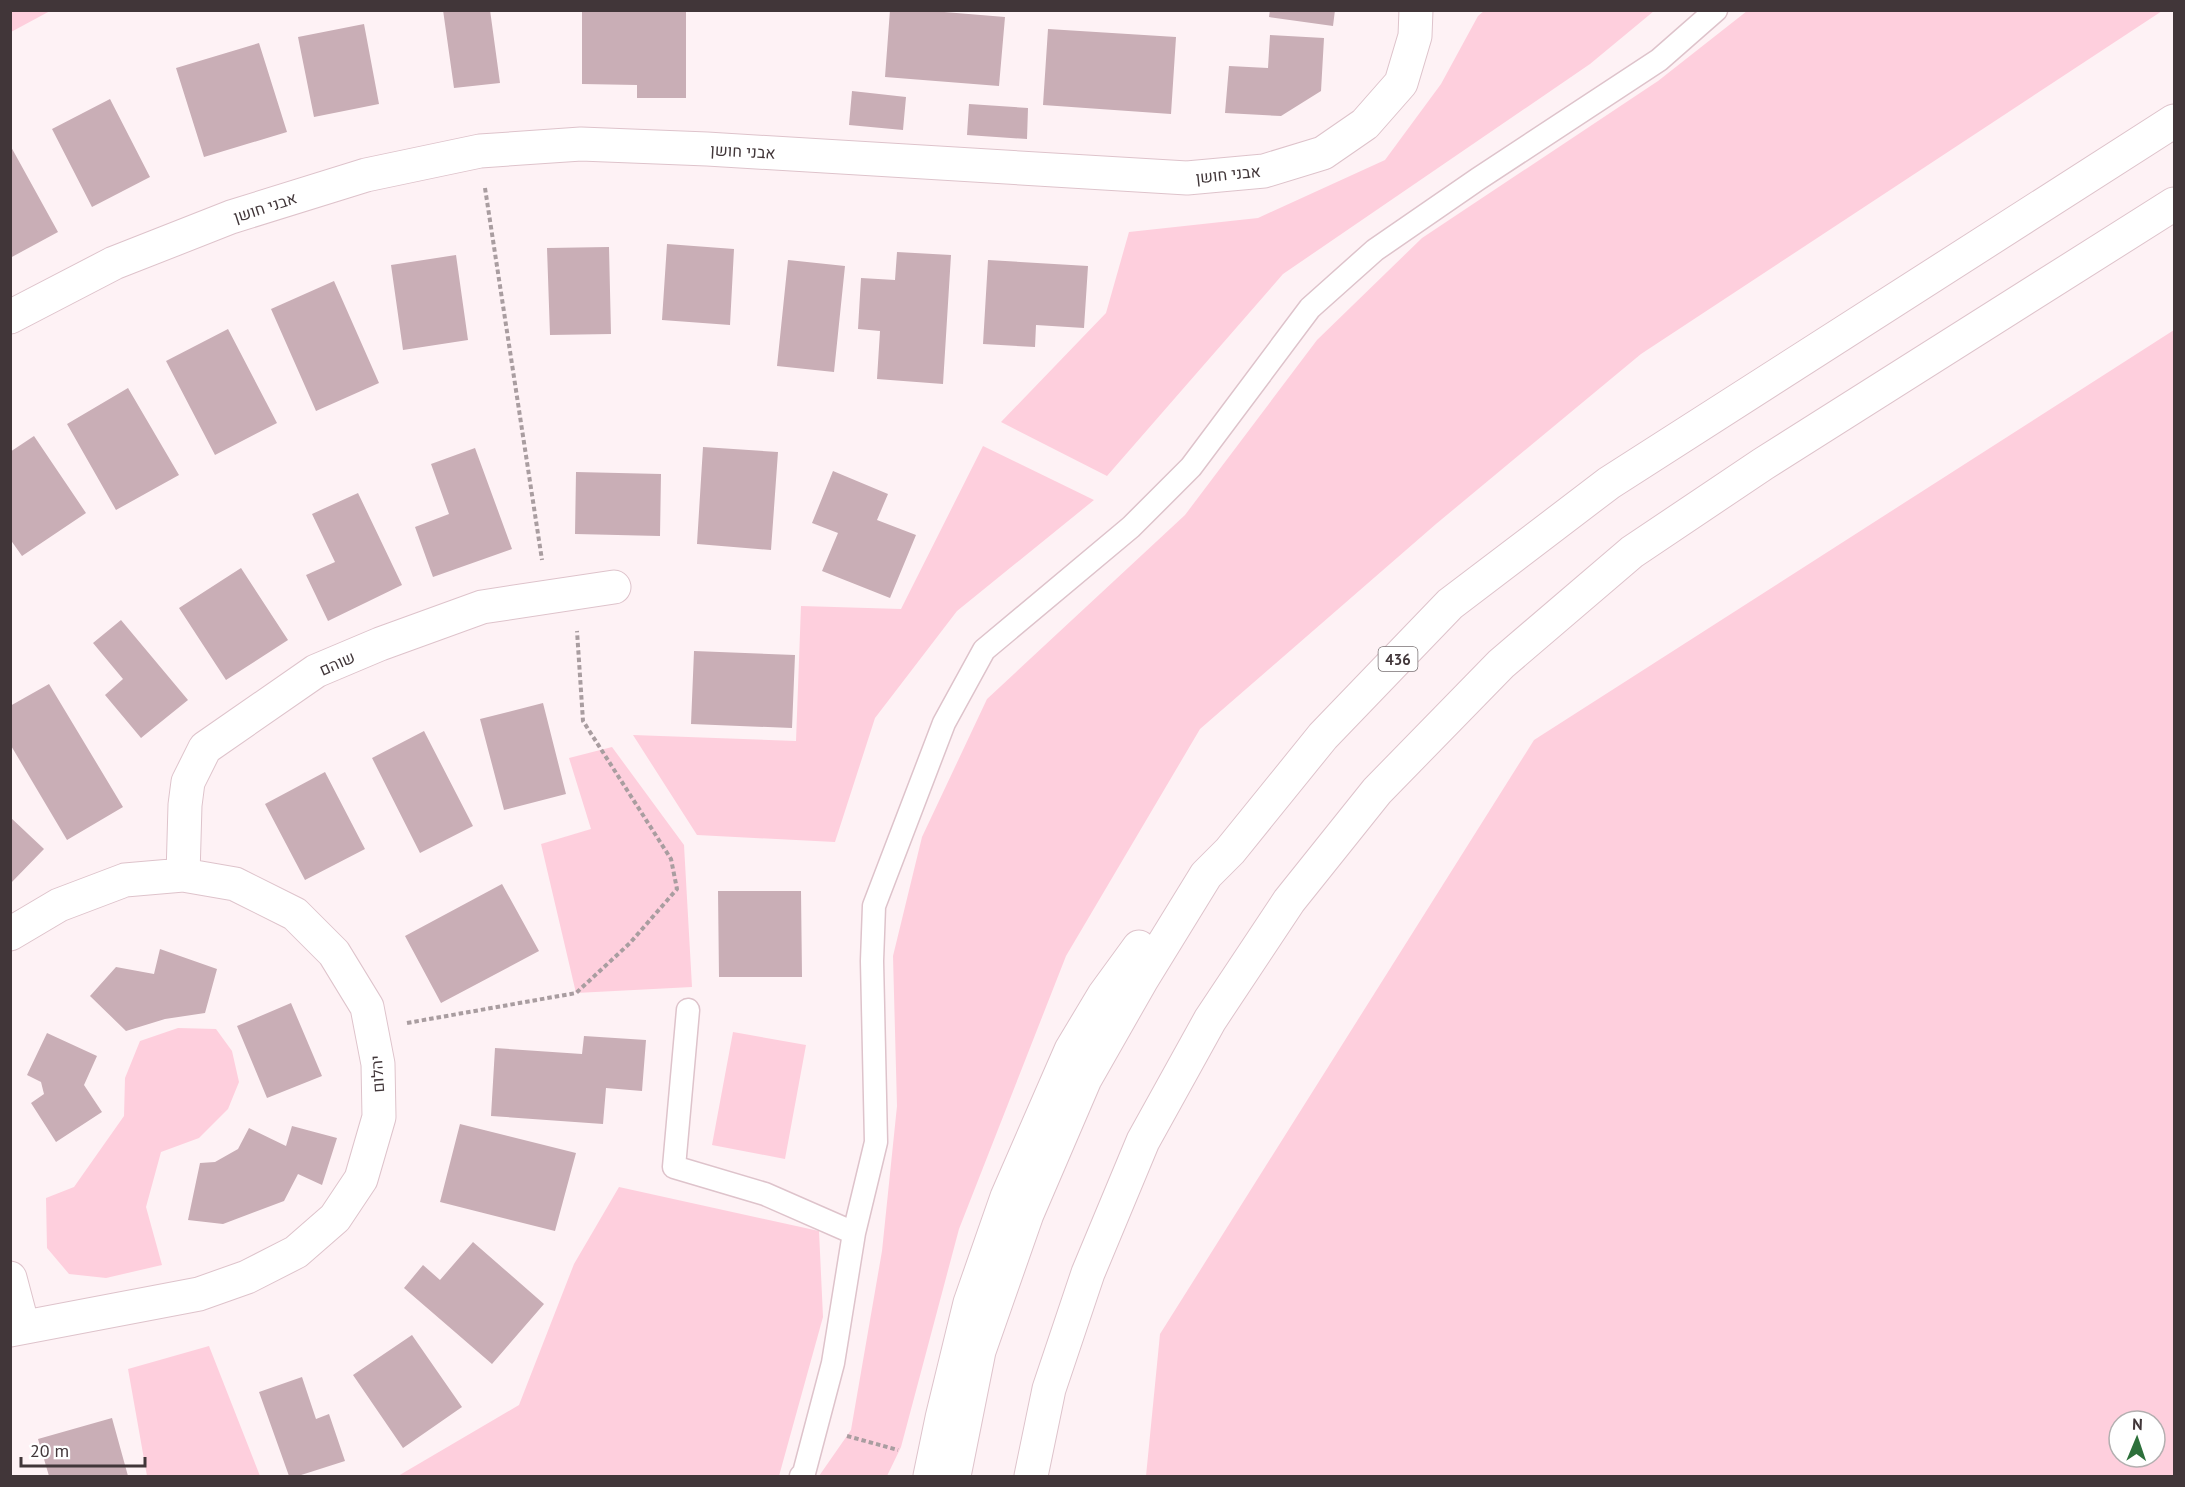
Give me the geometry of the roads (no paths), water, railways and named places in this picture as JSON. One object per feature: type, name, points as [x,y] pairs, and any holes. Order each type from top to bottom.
[{"type":"main road","name":"אבני חושן","points":[[10,317],[114,263],[231,217],[366,175],[480,151],[581,144],[707,149],[1187,178],[1264,171],[1323,153],[1365,124],[1401,83],[1415,36],[1416,10]]},
{"type":"main road","name":"436","points":[[954,1476],[979,1351],[1027,1214],[1085,1079],[1142,979],[1206,875],[1230,851],[1323,736],[1450,604],[1609,483],[2175,121]]},
{"type":"main road","points":[[1031,1476],[1049,1389],[1088,1273],[1143,1141],[1210,1020],[1289,901],[1377,790],[1501,664],[1632,552],[1763,464],[2175,204]]},
{"type":"main road","name":"שוהם","points":[[183,875],[185,805],[189,782],[205,748],[316,671],[380,644],[482,607],[614,587]]},
{"type":"main road","name":"יהלום","points":[[10,934],[59,905],[125,880],[183,875],[235,884],[295,914],[334,953],[367,1007],[378,1064],[379,1117],[361,1179],[334,1218],[296,1252],[247,1277],[199,1294],[17,1328],[10,1278]]},
{"type":"main road","points":[[930,1476],[970,1303],[1007,1197],[1071,1050],[1104,995],[1139,946],[1206,875]]},
{"type":"lane","points":[[801,1476],[804,1473],[833,1363],[854,1233],[876,1142],[872,961],[874,906],[944,723],[984,650],[1131,527],[1191,467],[1310,308],[1376,250],[1478,178],[1659,60],[1716,10]]},
{"type":"lane","points":[[688,1010],[674,1167],[765,1194],[854,1233]]}]
